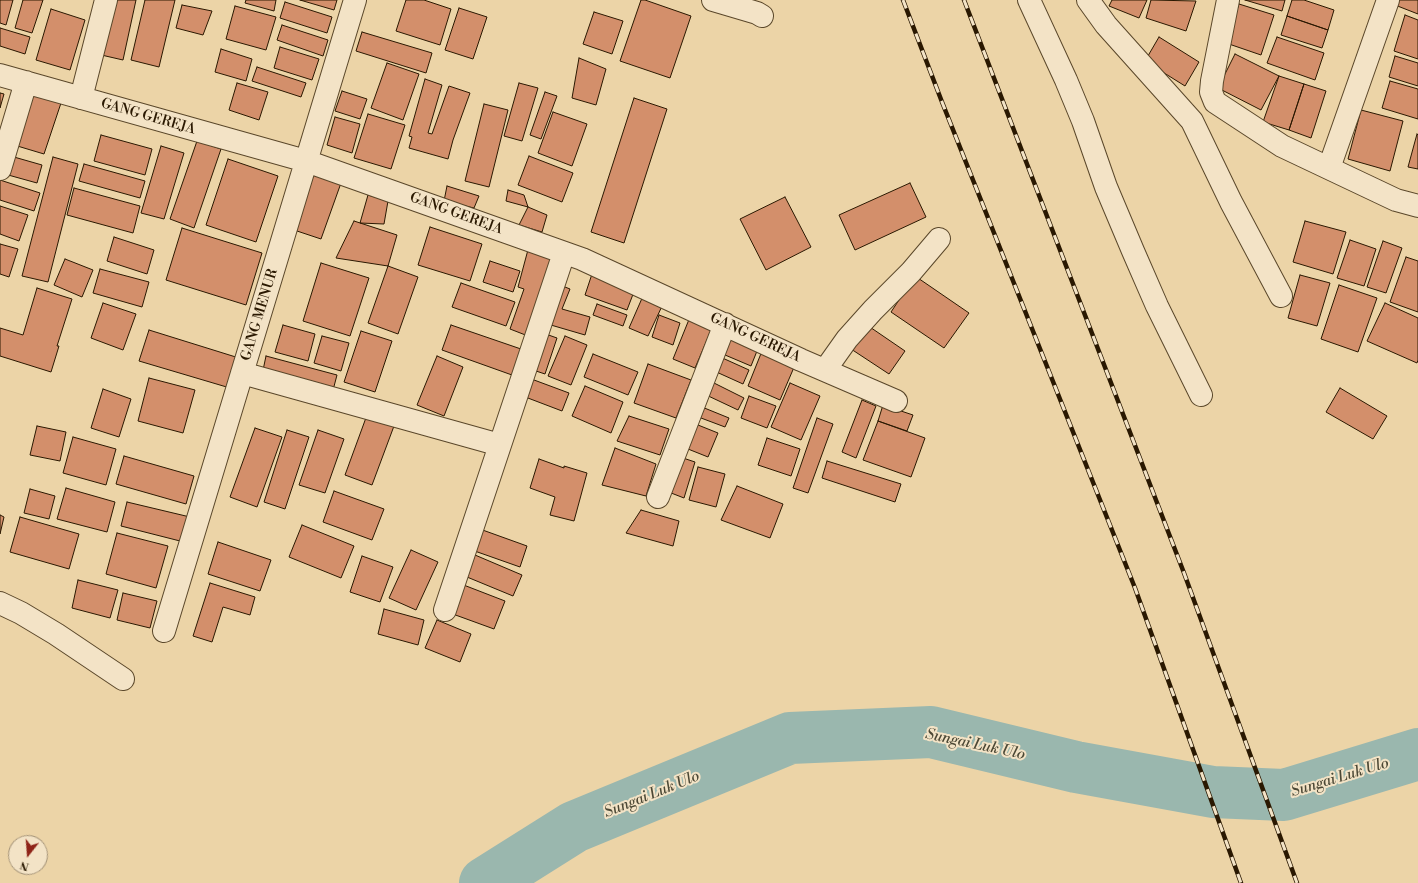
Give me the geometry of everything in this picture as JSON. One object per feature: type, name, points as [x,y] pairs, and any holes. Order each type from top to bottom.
[{"type":"street","points":[[81,98],[106,0]]},
{"type":"street","name":"GANG MENUR","points":[[164,631],[355,0]]},
{"type":"street","points":[[713,0],[757,13],[762,16]]},
{"type":"street","points":[[1029,0],[1080,114],[1106,187],[1136,258],[1157,306],[1201,395]]},
{"type":"street","points":[[1088,0],[1106,25],[1192,121],[1231,202],[1281,296]]},
{"type":"street","points":[[1228,0],[1211,92],[1215,102],[1282,146],[1396,200],[1418,206]]},
{"type":"street","points":[[1329,168],[1388,0]]},
{"type":"street","name":"GANG GEREJA","points":[[0,75],[306,161],[582,259],[826,370],[896,400]]},
{"type":"street","points":[[0,169],[26,82]]},
{"type":"street","points":[[1192,121],[1215,102]]},
{"type":"street","points":[[826,370],[847,339],[906,277],[939,239]]},
{"type":"street","points":[[445,610],[564,253]]},
{"type":"street","points":[[658,497],[725,324]]},
{"type":"street","points":[[242,373],[500,445]]},
{"type":"street","points":[[0,603],[21,613],[56,634],[123,679]]},
{"type":"building","points":[[0,0],[13,0],[6,25],[0,23]]},
{"type":"building","points":[[23,0],[43,0],[32,33],[15,28]]},
{"type":"building","points":[[109,0],[136,0],[123,60],[97,54]]},
{"type":"building","points":[[145,0],[175,0],[159,67],[131,60]]},
{"type":"building","points":[[246,0],[276,0],[274,11],[245,3]]},
{"type":"building","points":[[300,0],[337,0],[334,10]]},
{"type":"building","points":[[406,0],[424,0],[451,9],[440,45],[396,31]]},
{"type":"building","points":[[641,0],[645,0],[691,16],[670,78],[620,61]]},
{"type":"building","points":[[1112,0],[1147,0],[1139,18],[1109,6]]},
{"type":"building","points":[[1151,0],[1196,1],[1186,31],[1146,18]]},
{"type":"building","points":[[1245,0],[1285,0],[1282,11]]},
{"type":"building","points":[[1292,0],[1304,0],[1334,10],[1328,30],[1287,16]]},
{"type":"building","points":[[1397,0],[1418,0],[1418,14],[1395,5]]},
{"type":"building","points":[[285,2],[332,17],[327,33],[280,18]]},
{"type":"building","points":[[1239,4],[1274,15],[1261,55],[1226,43]]},
{"type":"building","points":[[182,5],[212,11],[203,35],[176,28]]},
{"type":"building","points":[[235,6],[276,17],[266,50],[226,39]]},
{"type":"building","points":[[459,8],[487,17],[473,59],[445,50]]},
{"type":"building","points":[[51,9],[85,20],[70,70],[36,60]]},
{"type":"building","points":[[594,12],[623,21],[612,54],[583,44]]},
{"type":"building","points":[[1405,15],[1418,20],[1418,59],[1394,51]]},
{"type":"building","points":[[1287,16],[1328,30],[1322,48],[1281,35]]},
{"type":"building","points":[[282,25],[328,40],[323,56],[277,40]]},
{"type":"building","points":[[0,28],[30,37],[25,54],[0,46]]},
{"type":"building","points":[[362,32],[432,53],[426,73],[356,51]]},
{"type":"building","points":[[1159,37],[1199,62],[1185,86],[1145,61]]},
{"type":"building","points":[[1277,37],[1324,53],[1315,80],[1267,63]]},
{"type":"building","points":[[280,47],[319,59],[312,80],[274,68]]},
{"type":"building","points":[[221,49],[252,59],[246,81],[215,72]]},
{"type":"building","points":[[1235,54],[1279,76],[1261,110],[1218,88]]},
{"type":"building","points":[[1395,56],[1418,63],[1418,86],[1389,77]]},
{"type":"building","points":[[579,58],[606,69],[596,105],[572,98]]},
{"type":"building","points":[[387,63],[419,74],[403,120],[371,108]]},
{"type":"building","points":[[257,67],[306,83],[301,97],[252,81]]},
{"type":"building","points":[[1279,76],[1304,84],[1289,130],[1263,122]]},
{"type":"building","points":[[425,79],[442,85],[428,133],[432,134],[449,86],[470,93],[453,140],[448,159],[409,148],[412,137],[409,136]]},
{"type":"building","points":[[1390,81],[1418,89],[1418,119],[1382,108]]},
{"type":"building","points":[[237,83],[268,92],[259,120],[229,110]]},
{"type":"building","points":[[519,83],[538,88],[522,141],[504,136]]},
{"type":"building","points":[[1304,84],[1326,91],[1311,138],[1289,130]]},
{"type":"building","points":[[342,91],[367,99],[360,119],[335,111]]},
{"type":"building","points":[[545,92],[557,96],[541,139],[530,135]]},
{"type":"building","points":[[0,93],[4,94],[0,108]]},
{"type":"building","points":[[31,93],[61,103],[44,154],[14,145]]},
{"type":"building","points":[[634,98],[667,109],[624,243],[591,232]]},
{"type":"building","points":[[484,104],[508,110],[489,187],[465,181]]},
{"type":"building","points":[[1361,110],[1403,121],[1390,171],[1348,159]]},
{"type":"building","points":[[553,112],[587,124],[572,166],[538,153]]},
{"type":"building","points":[[368,114],[405,125],[391,169],[354,158]]},
{"type":"building","points":[[335,117],[360,124],[352,153],[327,145]]},
{"type":"building","points":[[1417,134],[1418,135],[1418,169],[1408,167]]},
{"type":"building","points":[[101,135],[152,149],[145,175],[94,161]]},
{"type":"building","points":[[197,141],[221,149],[194,228],[170,219]]},
{"type":"building","points":[[161,146],[184,153],[164,219],[141,213]]},
{"type":"building","points":[[7,155],[42,165],[37,183],[1,173]]},
{"type":"building","points":[[529,156],[573,173],[562,202],[518,185]]},
{"type":"building","points":[[53,157],[78,164],[48,282],[22,276]]},
{"type":"building","points":[[228,159],[278,176],[256,242],[206,225]]},
{"type":"building","points":[[84,164],[145,181],[140,198],[79,181]]},
{"type":"building","points":[[314,174],[341,183],[321,239],[294,230]]},
{"type":"building","points":[[0,180],[40,193],[34,211],[0,200]]},
{"type":"building","points":[[910,183],[926,217],[855,250],[839,215]]},
{"type":"building","points":[[447,186],[479,196],[474,208],[444,201]]},
{"type":"building","points":[[74,188],[140,206],[133,233],[67,215]]},
{"type":"building","points":[[508,190],[524,195],[528,207],[506,201]]},
{"type":"building","points":[[368,195],[388,201],[384,224],[360,223]]},
{"type":"building","points":[[785,197],[811,247],[766,270],[740,219]]},
{"type":"building","points":[[0,206],[28,215],[19,241],[0,234]]},
{"type":"building","points":[[528,207],[547,215],[542,232],[519,225]]},
{"type":"building","points":[[354,221],[397,235],[388,266],[336,258]]},
{"type":"building","points":[[1305,221],[1346,232],[1333,274],[1293,262]]},
{"type":"building","points":[[430,227],[482,244],[470,281],[418,265]]},
{"type":"building","points":[[182,228],[262,253],[246,305],[166,280]]},
{"type":"building","points":[[114,237],[154,250],[147,274],[107,261]]},
{"type":"building","points":[[1350,240],[1376,249],[1364,286],[1337,278]]},
{"type":"building","points":[[1383,241],[1402,248],[1386,293],[1367,287]]},
{"type":"building","points":[[0,244],[18,249],[9,277],[0,274]]},
{"type":"building","points":[[529,246],[557,254],[528,336],[510,329],[524,289],[518,287]]},
{"type":"building","points":[[1406,257],[1418,261],[1418,312],[1390,302]]},
{"type":"building","points":[[65,259],[93,270],[82,297],[54,285]]},
{"type":"building","points":[[490,261],[520,271],[513,292],[483,282]]},
{"type":"building","points":[[321,263],[369,278],[350,336],[303,321]]},
{"type":"building","points":[[388,266],[418,277],[398,334],[368,323]]},
{"type":"building","points":[[100,269],[149,282],[142,307],[93,293]]},
{"type":"building","points":[[592,274],[635,289],[627,310],[585,295]]},
{"type":"building","points":[[1300,275],[1330,283],[1317,326],[1288,318]]},
{"type":"building","points":[[915,276],[969,313],[944,348],[891,312]]},
{"type":"building","points":[[461,283],[515,302],[506,326],[452,307]]},
{"type":"building","points":[[560,285],[570,289],[562,309],[590,317],[585,335],[544,323]]},
{"type":"building","points":[[1339,285],[1377,298],[1358,352],[1321,339]]},
{"type":"building","points":[[37,288],[72,299],[57,346],[59,346],[51,372],[0,356],[0,328],[23,335]]},
{"type":"building","points":[[643,296],[663,304],[648,336],[629,328]]},
{"type":"building","points":[[103,303],[136,314],[123,350],[91,338]]},
{"type":"building","points":[[1385,303],[1418,318],[1417,363],[1367,341]]},
{"type":"building","points":[[597,304],[627,315],[623,326],[593,315]]},
{"type":"building","points":[[659,315],[680,323],[673,345],[652,337]]},
{"type":"building","points":[[690,317],[713,326],[695,368],[673,359]]},
{"type":"building","points":[[864,323],[905,351],[889,374],[848,347]]},
{"type":"building","points":[[283,325],[315,334],[308,361],[275,352]]},
{"type":"building","points":[[451,325],[521,349],[512,375],[442,350]]},
{"type":"building","points":[[149,330],[239,358],[230,388],[139,361]]},
{"type":"building","points":[[361,331],[392,341],[375,392],[344,382]]},
{"type":"building","points":[[540,332],[557,338],[545,374],[527,368]]},
{"type":"building","points":[[727,332],[759,346],[751,366],[718,352]]},
{"type":"building","points":[[322,336],[349,343],[341,371],[314,363]]},
{"type":"building","points":[[565,336],[587,345],[571,385],[548,376]]},
{"type":"building","points":[[762,351],[795,365],[780,400],[748,386]]},
{"type":"building","points":[[593,354],[638,372],[628,395],[584,377]]},
{"type":"building","points":[[266,356],[337,375],[332,394],[262,375]]},
{"type":"building","points":[[437,356],[463,367],[444,416],[417,405]]},
{"type":"building","points":[[718,356],[749,370],[743,384],[712,370]]},
{"type":"building","points":[[648,364],[691,380],[676,418],[634,403]]},
{"type":"building","points":[[526,377],[569,393],[562,411],[520,395]]},
{"type":"building","points":[[149,378],[195,390],[183,433],[138,421]]},
{"type":"building","points":[[708,380],[744,398],[738,410],[702,393]]},
{"type":"building","points":[[790,383],[820,396],[801,440],[771,427]]},
{"type":"building","points":[[585,386],[623,402],[611,433],[572,416]]},
{"type":"building","points":[[1340,388],[1387,416],[1373,439],[1326,412]]},
{"type":"building","points":[[103,389],[131,399],[119,437],[91,428]]},
{"type":"building","points":[[749,396],[776,406],[767,428],[741,418]]},
{"type":"building","points":[[862,400],[876,406],[856,458],[842,452]]},
{"type":"building","points":[[697,405],[729,418],[725,427],[693,415]]},
{"type":"building","points":[[883,405],[913,415],[907,431],[878,421]]},
{"type":"building","points":[[367,415],[394,426],[372,485],[345,475]]},
{"type":"building","points":[[629,416],[669,429],[660,455],[617,441]]},
{"type":"building","points":[[817,418],[833,424],[808,493],[793,488]]},
{"type":"building","points":[[878,421],[925,438],[911,477],[863,460]]},
{"type":"building","points":[[693,423],[718,433],[708,457],[683,447]]},
{"type":"building","points":[[37,426],[66,432],[60,461],[30,455]]},
{"type":"building","points":[[255,428],[282,437],[257,507],[230,497]]},
{"type":"building","points":[[287,430],[309,437],[285,509],[264,502]]},
{"type":"building","points":[[318,430],[344,439],[325,493],[299,485]]},
{"type":"building","points":[[73,437],[116,449],[106,485],[63,473]]},
{"type":"building","points":[[767,438],[800,449],[791,476],[758,465]]},
{"type":"building","points":[[615,448],[656,464],[646,496],[602,485]]},
{"type":"building","points":[[124,456],[194,476],[186,504],[116,484]]},
{"type":"building","points":[[677,456],[695,462],[684,498],[666,491]]},
{"type":"building","points":[[539,459],[564,468],[564,466],[587,473],[574,521],[550,515],[555,497],[530,488]]},
{"type":"building","points":[[827,461],[901,484],[895,502],[822,478]]},
{"type":"building","points":[[698,467],[725,474],[716,507],[689,500]]},
{"type":"building","points":[[737,486],[783,504],[770,538],[721,520]]},
{"type":"building","points":[[66,488],[115,502],[107,532],[57,519]]},
{"type":"building","points":[[30,489],[55,496],[49,519],[24,513]]},
{"type":"building","points":[[334,491],[384,509],[372,540],[323,522]]},
{"type":"building","points":[[127,502],[190,517],[184,542],[121,526]]},
{"type":"building","points":[[641,510],[679,521],[673,546],[626,533]]},
{"type":"building","points":[[0,515],[4,517],[0,534]]},
{"type":"building","points":[[20,517],[79,534],[69,569],[10,552]]},
{"type":"building","points":[[302,525],[354,546],[341,578],[289,557]]},
{"type":"building","points":[[477,528],[527,546],[520,567],[469,549]]},
{"type":"building","points":[[117,533],[168,546],[156,588],[106,574]]},
{"type":"building","points":[[218,542],[271,560],[260,591],[208,574]]},
{"type":"building","points":[[411,550],[438,562],[416,610],[389,598]]},
{"type":"building","points":[[475,555],[522,575],[513,596],[467,577]]},
{"type":"building","points":[[362,556],[393,567],[380,602],[350,592]]},
{"type":"building","points":[[78,580],[118,590],[110,618],[72,608]]},
{"type":"building","points":[[210,583],[255,597],[250,615],[223,607],[212,642],[193,636]]},
{"type":"building","points":[[461,584],[505,601],[494,629],[450,613]]},
{"type":"building","points":[[123,593],[157,601],[150,628],[117,620]]},
{"type":"building","points":[[384,609],[424,620],[418,645],[378,634]]},
{"type":"building","points":[[437,620],[471,634],[460,662],[425,648]]},
{"type":"waterway","name":"Sungai Luk Ulo","points":[[485,883],[574,827],[790,738],[931,732],[1076,767],[1213,792],[1284,795],[1418,754]]},
{"type":"railway","points":[[903,0],[1135,588],[1241,883]]},
{"type":"railway","points":[[964,0],[1184,573],[1297,883]]}]
